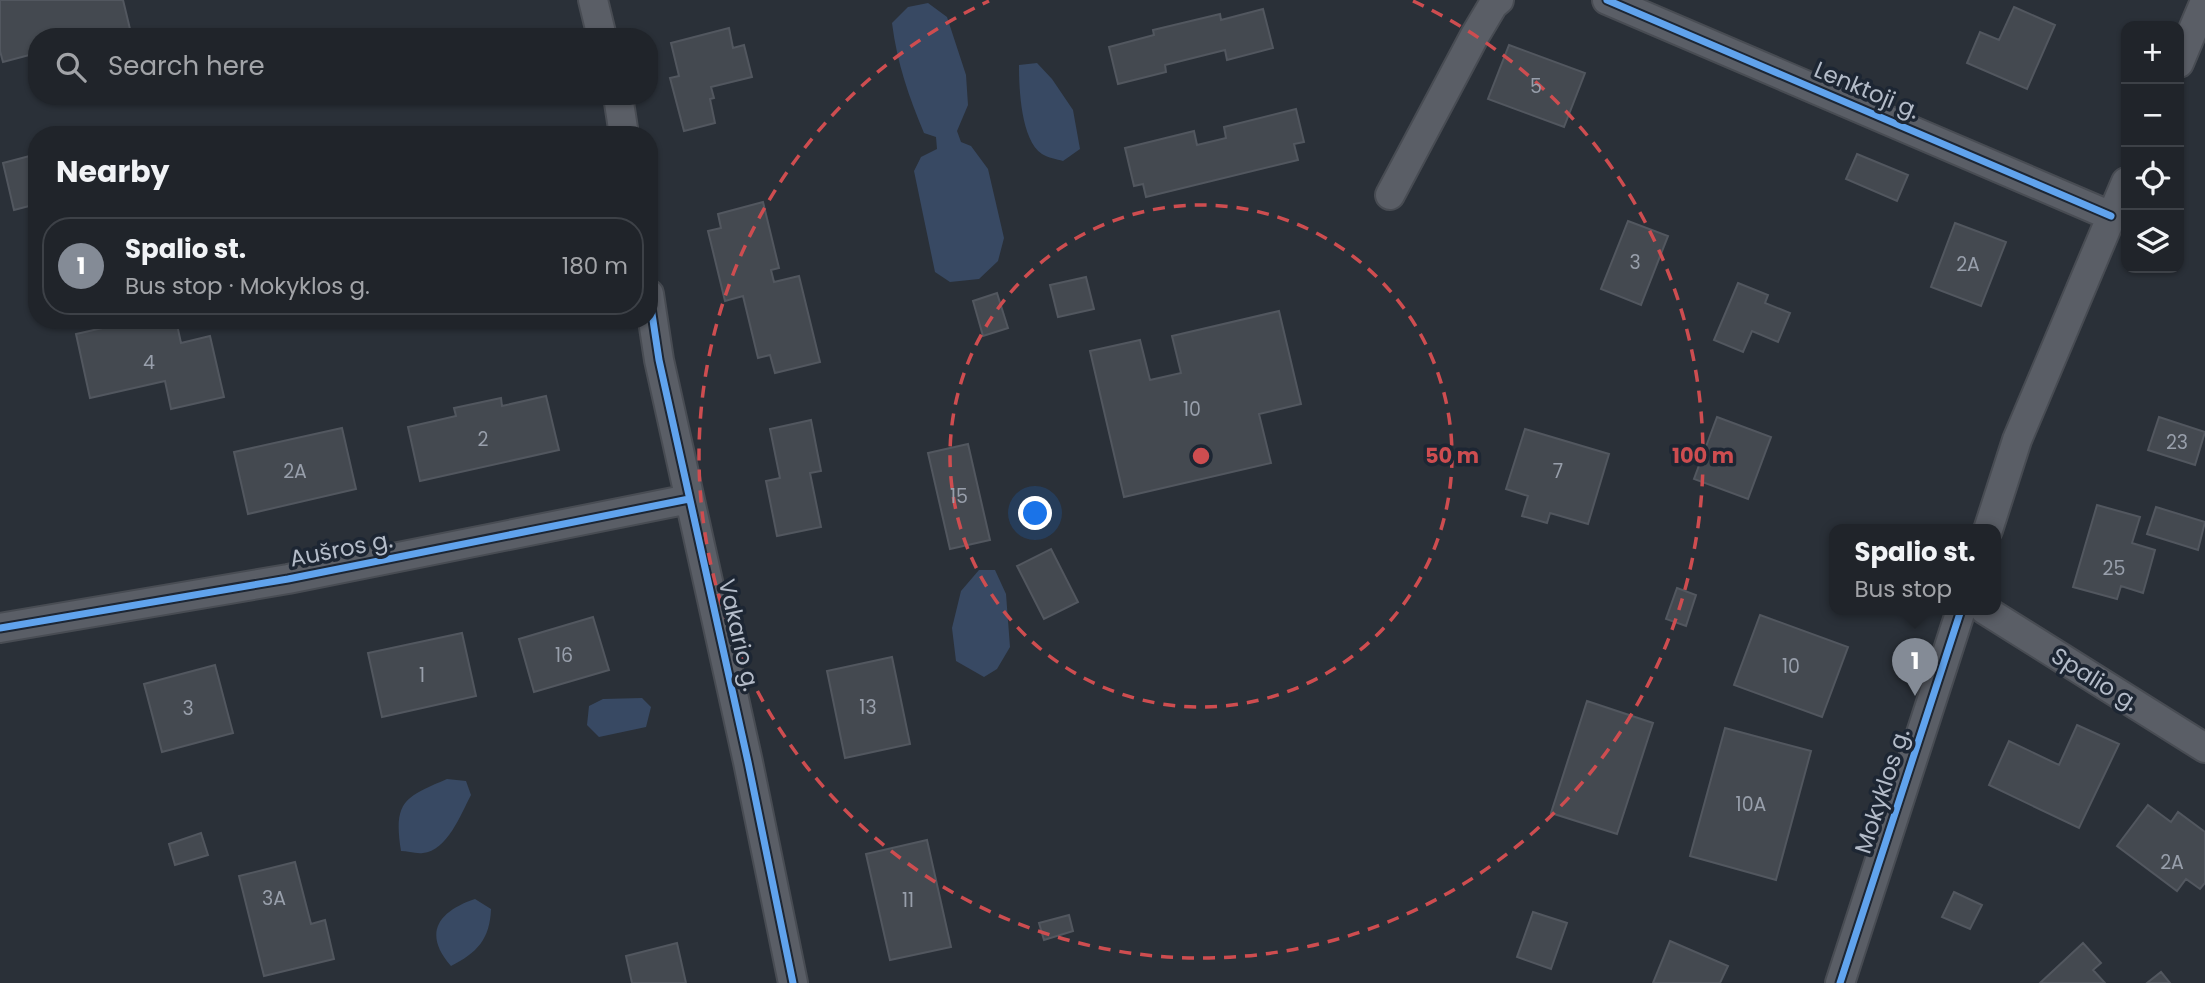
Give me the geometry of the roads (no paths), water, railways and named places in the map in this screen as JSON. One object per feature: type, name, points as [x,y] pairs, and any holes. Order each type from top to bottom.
[{"type":"street","points":[[593,0],[600,28]]},
{"type":"street","points":[[1390,195],[1474,37],[1493,5],[1499,0]]},
{"type":"street","name":"Lenktoji g.","points":[[1607,0],[2111,216]]},
{"type":"street","points":[[2184,51],[2205,1]]},
{"type":"street","points":[[619,105],[623,126]]},
{"type":"street","points":[[1990,524],[2017,440],[2121,193]]},
{"type":"street","name":"Vakario g.","points":[[654,329],[793,983]]},
{"type":"street","name":"Aušros g.","points":[[0,628],[288,579],[689,499]]},
{"type":"street","name":"Mokyklos g.","points":[[1840,983],[1959,615]]},
{"type":"street","name":"Spalio g.","points":[[1992,615],[2205,748]]},
{"type":"water","points":[[928,3],[947,17],[966,75],[968,105],[957,131],[961,142],[971,146],[988,169],[1004,238],[998,261],[979,279],[950,282],[935,272],[914,171],[921,157],[937,149],[936,137],[924,133],[913,106],[900,66],[892,23],[908,7]]},
{"type":"water","points":[[1037,63],[1052,79],[1073,110],[1080,149],[1063,161],[1042,154],[1035,147],[1025,126],[1019,65]]},
{"type":"water","points":[[979,570],[995,570],[1006,594],[1010,647],[997,669],[984,677],[956,661],[952,628],[961,591]]},
{"type":"water","points":[[642,698],[651,707],[646,727],[599,737],[587,725],[589,706],[603,699]]},
{"type":"water","points":[[447,779],[466,781],[471,795],[458,821],[446,839],[432,851],[401,851],[399,821],[405,803],[421,791]]},
{"type":"water","points":[[475,899],[491,909],[488,929],[475,950],[451,966],[437,943],[436,933],[444,917],[452,910]]},
{"type":"place","name":"Spalio st.","points":[[1915,696]]}]
